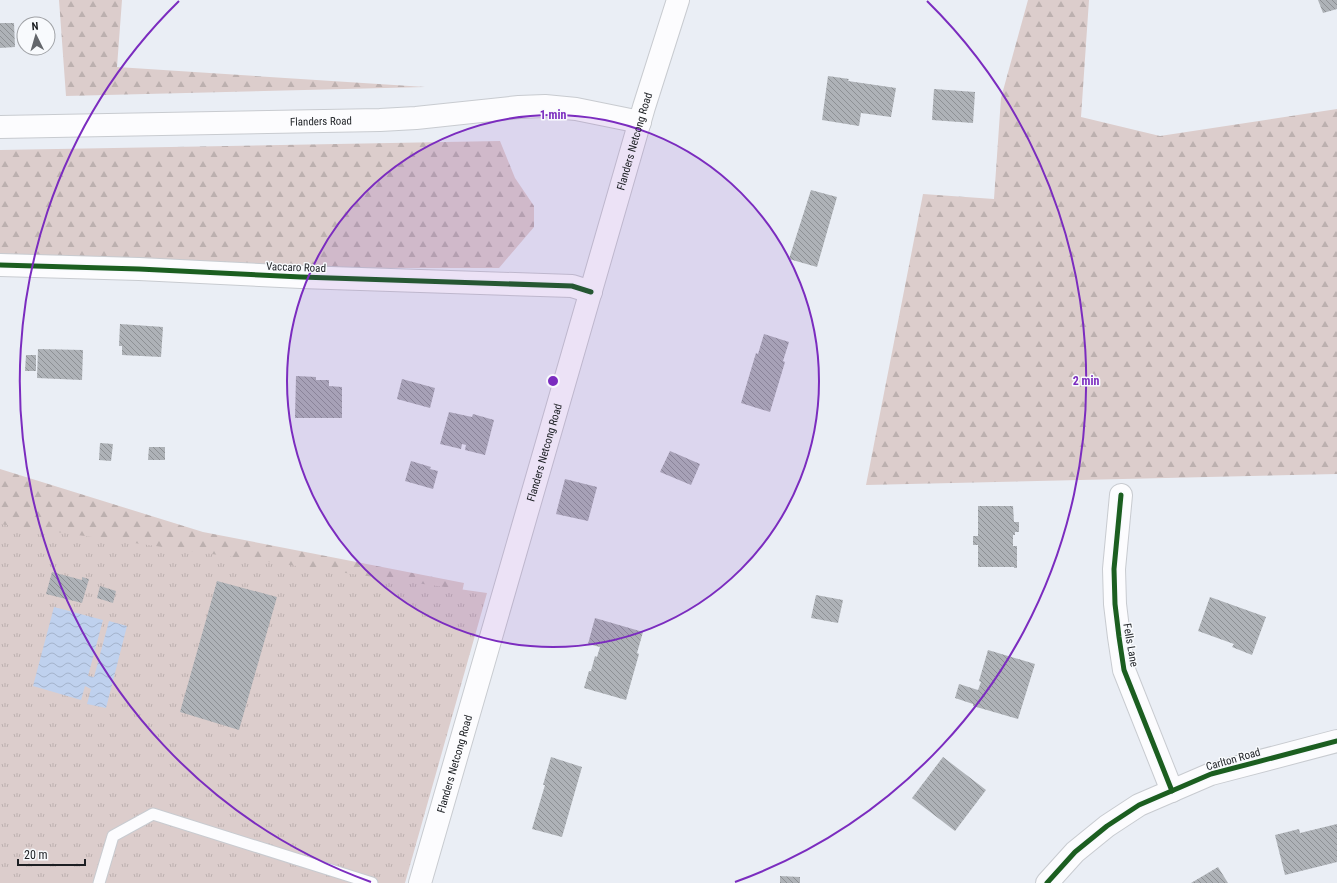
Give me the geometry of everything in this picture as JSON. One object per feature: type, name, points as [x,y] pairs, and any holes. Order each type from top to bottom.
[{"type":"main road","name":"Flanders Netcong Road","points":[[420,883],[640,122],[678,0]]},
{"type":"main road","name":"Flanders Road","points":[[0,128],[380,120],[416,118],[532,106],[576,109],[640,122]]},
{"type":"main road","name":"Vaccaro Road","points":[[0,265],[572,286],[591,292]]},
{"type":"main road","name":"Fells Lane","points":[[1121,494],[1114,569],[1118,637],[1124,670],[1172,791]]},
{"type":"main road","name":"Carlton Road","points":[[1046,883],[1075,852],[1107,826],[1139,805],[1211,774],[1337,741]]},
{"type":"lane","points":[[99,883],[113,836],[153,814],[372,883]]},
{"type":"green space","points":[[59,0],[122,0],[117,67],[425,87],[66,96]]},
{"type":"green space","points":[[1028,0],[1089,0],[1081,117],[1160,136],[1337,109],[1337,474],[866,485],[923,194],[994,199],[1001,98]]},
{"type":"green space","points":[[500,141],[515,178],[534,206],[534,227],[499,268],[271,268],[0,257],[0,150]]},
{"type":"green space","points":[[0,469],[203,532],[464,583],[455,625],[0,537]]},
{"type":"green space","points":[[0,524],[487,593],[405,883],[0,883]]},
{"type":"water","points":[[54,607],[103,620],[88,676],[94,677],[109,621],[127,626],[106,708],[87,704],[91,689],[85,686],[81,700],[33,686]]},
{"type":"building","points":[[1318,0],[1337,0],[1337,9],[1323,13]]},
{"type":"building","points":[[0,23],[14,23],[15,47],[0,48]]},
{"type":"building","points":[[828,76],[849,79],[848,81],[896,88],[891,117],[861,113],[859,126],[822,120]]},
{"type":"building","points":[[934,89],[975,92],[973,123],[932,120]]},
{"type":"building","points":[[811,190],[837,197],[817,267],[789,259]]},
{"type":"building","points":[[120,324],[163,327],[161,357],[122,355],[122,346],[119,346]]},
{"type":"building","points":[[764,334],[789,342],[783,361],[785,362],[770,412],[741,403],[756,353],[758,354]]},
{"type":"building","points":[[38,349],[83,350],[82,380],[37,378]]},
{"type":"building","points":[[26,355],[36,355],[36,371],[25,371]]},
{"type":"building","points":[[296,376],[316,377],[316,380],[329,380],[329,386],[342,387],[342,418],[295,418]]},
{"type":"building","points":[[402,379],[435,388],[430,408],[397,399]]},
{"type":"building","points":[[449,412],[472,417],[473,414],[494,420],[485,455],[465,450],[466,445],[462,444],[461,449],[440,444]]},
{"type":"building","points":[[100,443],[113,444],[111,461],[99,460]]},
{"type":"building","points":[[149,447],[165,447],[165,460],[148,460]]},
{"type":"building","points":[[670,451],[700,464],[691,485],[660,472]]},
{"type":"building","points":[[411,461],[431,467],[430,469],[438,471],[433,489],[405,481]]},
{"type":"building","points":[[565,479],[597,487],[588,521],[556,514]]},
{"type":"building","points":[[978,506],[1013,506],[1014,522],[1019,522],[1019,532],[1015,532],[1015,535],[1013,535],[1013,546],[1017,546],[1017,568],[978,567],[978,545],[973,545],[973,536],[978,536]]},
{"type":"building","points":[[52,572],[82,580],[82,577],[89,579],[82,603],[46,594]]},
{"type":"building","points":[[217,581],[277,597],[239,730],[180,712]]},
{"type":"building","points":[[100,586],[116,591],[113,603],[97,598]]},
{"type":"building","points":[[816,595],[843,600],[838,623],[811,618]]},
{"type":"building","points":[[1210,597],[1266,617],[1252,655],[1232,647],[1234,644],[1198,631]]},
{"type":"building","points":[[595,618],[643,632],[637,653],[639,654],[626,700],[584,688],[589,671],[591,671],[595,656],[597,657],[600,647],[588,644]]},
{"type":"building","points":[[988,650],[1035,664],[1018,719],[973,706],[973,704],[955,698],[959,684],[978,690],[981,682],[979,681]]},
{"type":"building","points":[[551,757],[582,767],[562,837],[532,829],[545,785],[543,785]]},
{"type":"building","points":[[943,757],[986,790],[955,831],[912,798]]},
{"type":"building","points":[[1337,824],[1337,862],[1285,875],[1275,835],[1299,829],[1300,833]]},
{"type":"building","points":[[1218,867],[1228,883],[1191,883]]},
{"type":"building","points":[[780,876],[800,877],[800,883],[780,883]]},
{"type":"cycle path","points":[[0,265],[572,286],[591,292]]},
{"type":"cycle path","points":[[1121,495],[1114,569],[1115,604],[1124,670],[1172,791]]},
{"type":"cycle path","points":[[1047,883],[1075,852],[1107,826],[1139,805],[1211,774],[1337,741]]}]
